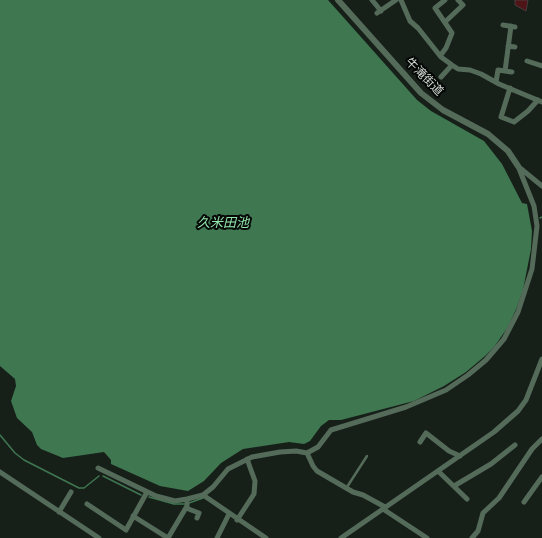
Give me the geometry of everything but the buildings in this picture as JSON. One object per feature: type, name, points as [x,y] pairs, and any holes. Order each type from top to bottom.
[{"type":"street","name":"牛滝街道","points":[[338,0],[421,93],[440,108],[488,134],[508,151],[518,166],[542,186]]},
{"type":"street","points":[[372,0],[379,12],[396,0]]},
{"type":"street","points":[[401,0],[410,21],[418,28],[440,56],[452,65],[458,69],[475,72],[540,101],[514,122],[501,117],[510,88]]},
{"type":"street","points":[[440,56],[446,48],[452,33],[435,8],[445,0]]},
{"type":"street","points":[[445,22],[463,5],[458,0]]},
{"type":"street","points":[[503,25],[513,26],[504,71]]},
{"type":"street","points":[[508,46],[515,47]]},
{"type":"street","points":[[527,61],[542,66]]},
{"type":"street","points":[[441,77],[452,65]]},
{"type":"street","points":[[496,82],[498,70],[512,72]]},
{"type":"street","points":[[98,468],[147,492],[175,501],[187,499],[203,494],[213,487],[228,469],[247,459],[263,454],[280,452],[296,451],[307,453],[318,447],[332,430],[381,416],[446,390],[468,375],[486,360],[504,339],[518,312],[532,269],[537,226],[534,206],[518,166]]},
{"type":"street","points":[[345,537],[384,508],[494,432],[518,411],[526,400],[542,359]]},
{"type":"street","points":[[420,442],[426,434],[449,451],[460,456]]},
{"type":"street","points":[[472,538],[478,531],[484,513],[498,498],[532,449],[542,439]]},
{"type":"street","points":[[454,486],[491,464],[515,445]]},
{"type":"street","points":[[307,453],[317,471],[384,508],[427,538]]},
{"type":"street","points":[[237,520],[254,494],[255,481],[247,459]]},
{"type":"street","points":[[438,471],[467,499]]},
{"type":"street","points":[[1,474],[99,538]]},
{"type":"street","points":[[524,502],[542,477]]},
{"type":"street","points":[[59,512],[71,492]]},
{"type":"street","points":[[87,504],[126,530],[147,492]]},
{"type":"street","points":[[203,494],[237,520],[266,538]]},
{"type":"street","points":[[133,516],[168,538],[186,508],[187,499]]},
{"type":"street","points":[[186,508],[199,513],[197,518]]},
{"type":"street","points":[[216,538],[229,514]]},
{"type":"lane","points":[[346,488],[368,456]]},
{"type":"water","name":"久米田池","points":[[0,0],[328,0],[417,100],[431,111],[484,141],[502,164],[522,203],[527,204],[532,231],[531,249],[523,290],[508,327],[494,347],[485,356],[466,372],[444,386],[414,401],[341,420],[329,420],[321,426],[310,441],[304,444],[289,442],[243,449],[221,463],[204,481],[188,491],[160,486],[111,464],[111,460],[104,452],[63,458],[41,449],[37,445],[32,432],[17,418],[11,401],[16,386],[15,379],[0,366]]},
{"type":"waterway","points":[[0,435],[15,453],[24,460],[79,488],[84,488],[99,476]]},
{"type":"waterway","points":[[103,476],[141,495]]},
{"type":"waterway","points":[[149,497],[174,504],[186,504]]},
{"type":"waterway","points":[[189,503],[203,498]]}]
